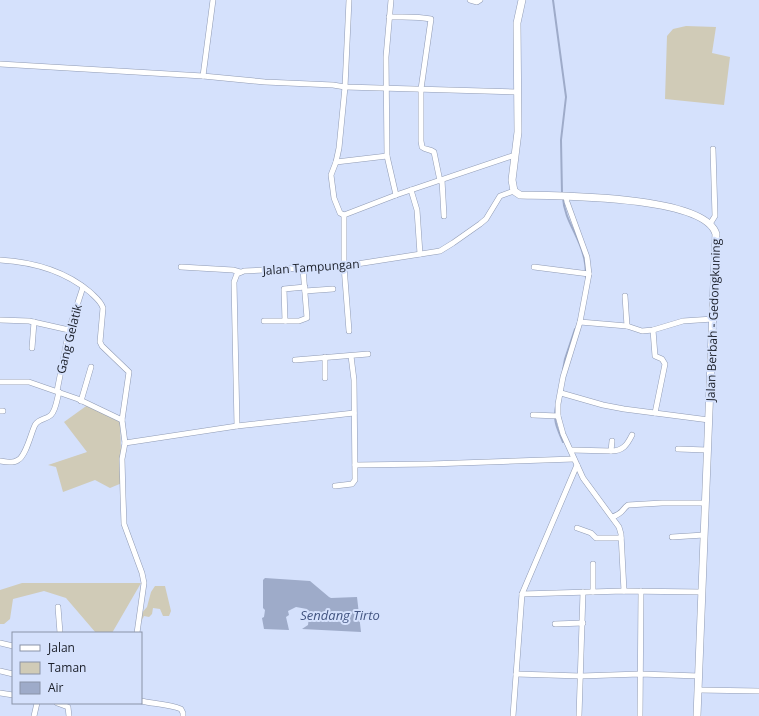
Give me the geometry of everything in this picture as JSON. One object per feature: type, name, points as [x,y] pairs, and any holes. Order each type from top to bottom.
[{"type":"main road","points":[[514,191],[512,185],[518,132],[517,23],[522,0]]},
{"type":"main road","name":"Jalan Berbah - Gedongkuning","points":[[514,191],[520,195],[563,196],[658,204],[679,210],[703,220],[710,224],[715,230],[713,319],[697,716]]},
{"type":"street","points":[[203,76],[214,0]]},
{"type":"street","points":[[344,215],[337,209],[331,179],[331,171],[336,162],[345,86],[349,0]]},
{"type":"street","points":[[391,0],[385,88],[387,156],[396,195]]},
{"type":"street","points":[[470,0],[477,2],[480,0]]},
{"type":"street","points":[[389,17],[414,16],[431,19],[421,89],[422,147],[434,152],[441,181],[444,216]]},
{"type":"street","points":[[0,64],[203,76],[265,82],[385,88],[517,92]]},
{"type":"street","points":[[710,224],[715,216],[713,149]]},
{"type":"street","points":[[344,215],[396,195],[515,155]]},
{"type":"street","points":[[336,162],[387,156]]},
{"type":"street","points":[[411,190],[417,210],[420,254]]},
{"type":"street","name":"Jalan Tampungan","points":[[181,267],[233,270],[240,272],[303,269],[344,266],[440,251],[486,219],[500,196],[514,191]]},
{"type":"street","points":[[563,196],[567,202],[587,257],[580,322],[567,363],[555,416],[577,465],[591,489],[619,527],[624,591]]},
{"type":"street","points":[[344,215],[344,266],[349,331]]},
{"type":"street","points":[[0,260],[35,265],[62,273],[98,299],[102,303],[103,308],[100,342],[102,346],[129,372],[122,420],[125,443],[122,459],[124,524],[142,573],[144,583],[137,632]]},
{"type":"street","points":[[534,267],[586,273]]},
{"type":"street","points":[[264,321],[299,321],[307,318],[303,269]]},
{"type":"street","points":[[237,426],[234,282],[235,276],[240,272]]},
{"type":"street","name":"Gang Gelatik","points":[[0,461],[16,462],[19,460],[36,423],[49,417],[54,410],[69,330],[83,287]]},
{"type":"street","points":[[285,321],[284,289],[333,289]]},
{"type":"street","points":[[625,296],[627,326]]},
{"type":"street","points":[[580,322],[627,326],[640,331],[653,330],[683,321],[713,319]]},
{"type":"street","points":[[0,320],[34,322],[69,330]]},
{"type":"street","points":[[32,348],[34,322]]},
{"type":"street","points":[[653,330],[656,356],[662,359],[665,364],[655,413]]},
{"type":"street","points":[[295,360],[368,354]]},
{"type":"street","points":[[335,486],[352,484],[355,480],[354,380],[351,356]]},
{"type":"street","points":[[325,357],[325,378]]},
{"type":"street","points":[[81,401],[91,366]]},
{"type":"street","points":[[0,382],[29,382],[81,401],[122,420]]},
{"type":"street","points":[[560,393],[604,405],[709,420]]},
{"type":"street","points":[[125,443],[237,426],[354,413]]},
{"type":"street","points":[[533,415],[555,416]]},
{"type":"street","points":[[570,450],[620,450],[627,445],[632,435]]},
{"type":"street","points":[[611,451],[612,441]]},
{"type":"street","points":[[678,449],[707,450]]},
{"type":"street","points":[[355,465],[574,459]]},
{"type":"street","points":[[513,716],[522,594],[577,465]]},
{"type":"street","points":[[612,518],[622,513],[628,505],[705,503]]},
{"type":"street","points":[[577,528],[591,533],[596,538],[621,538]]},
{"type":"street","points":[[672,538],[704,535]]},
{"type":"street","points":[[593,564],[593,592]]},
{"type":"street","points":[[522,594],[624,591],[702,592]]},
{"type":"street","points":[[640,716],[641,591]]},
{"type":"street","points":[[579,716],[583,592]]},
{"type":"street","points":[[58,607],[60,632]]},
{"type":"street","points":[[555,624],[583,623]]},
{"type":"street","points":[[0,643],[12,646]]},
{"type":"street","points":[[0,671],[12,674]]},
{"type":"street","points":[[516,674],[581,676],[640,674],[699,676]]},
{"type":"street","points":[[698,690],[759,691]]},
{"type":"street","points":[[0,693],[12,695]]},
{"type":"street","points":[[142,701],[181,709],[183,716]]},
{"type":"street","points":[[34,716],[37,704]]},
{"type":"street","points":[[60,704],[68,707],[69,716]]},
{"type":"green space","points":[[686,26],[716,27],[712,53],[730,57],[724,105],[665,99],[667,36],[673,29]]},
{"type":"green space","points":[[89,404],[120,419],[122,483],[110,488],[95,480],[63,492],[56,467],[48,465],[87,452],[64,422]]},
{"type":"green space","points":[[22,583],[141,583],[113,632],[95,632],[66,598],[44,591],[13,599],[10,619],[4,624],[0,624],[0,590]]},
{"type":"green space","points":[[155,586],[165,586],[171,611],[169,616],[163,616],[160,609],[153,608],[152,614],[149,617],[144,616],[140,624],[140,615],[147,607],[151,592]]},
{"type":"water","name":"Sendang Tirto","points":[[265,578],[310,581],[331,598],[357,597],[361,632],[302,629],[308,625],[309,617],[307,609],[296,607],[288,611],[289,615],[286,617],[289,630],[264,629],[262,618],[264,617],[265,610],[263,608],[263,580]]},
{"type":"waterway","points":[[553,0],[566,97],[561,140],[562,194]]},
{"type":"waterway","points":[[563,198],[568,219],[584,257],[586,279]]},
{"type":"waterway","points":[[563,370],[575,329]]},
{"type":"waterway","points":[[556,406],[555,420],[563,442]]}]
